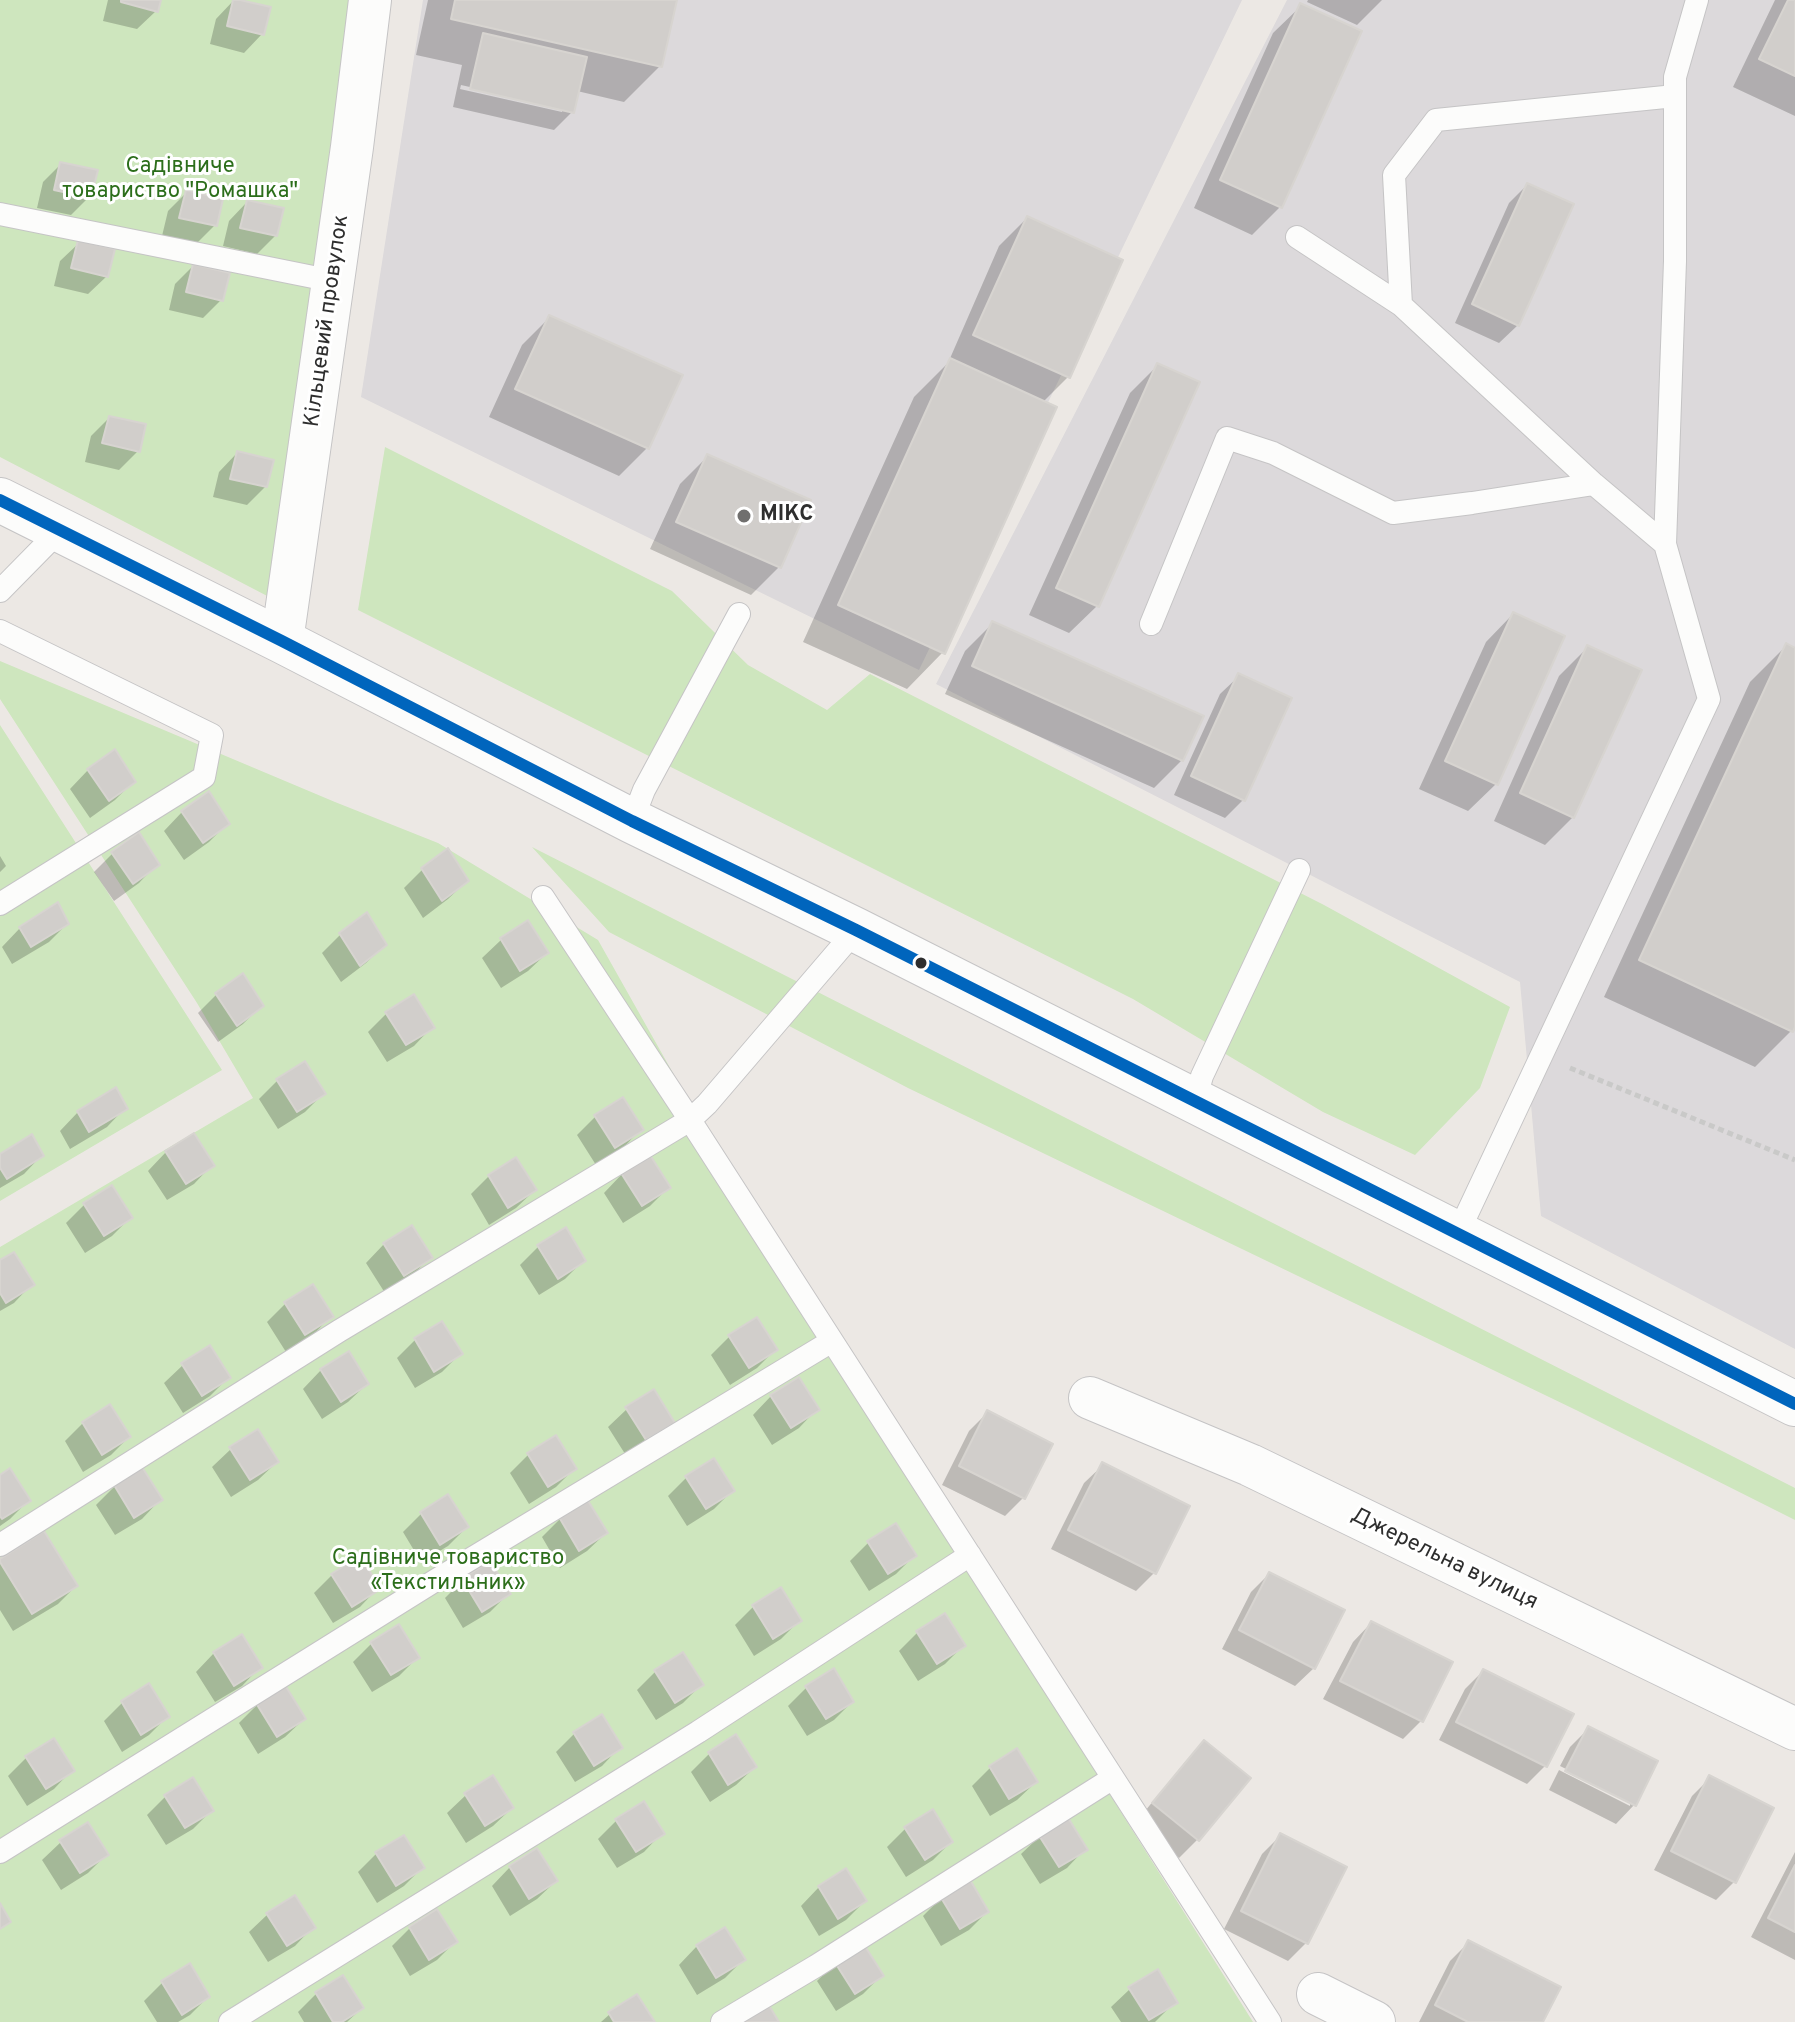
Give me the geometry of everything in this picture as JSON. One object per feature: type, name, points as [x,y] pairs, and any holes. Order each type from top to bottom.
[{"type":"main road","points":[[0,500],[632,821],[856,930],[1795,1404]]},
{"type":"street","name":"Кільцевий провулок","points":[[282,641],[370,0]]},
{"type":"street","name":"Джерельна вулиця","points":[[1090,1398],[1250,1465],[1795,1729]]},
{"type":"street","points":[[1318,1994],[1374,2022]]},
{"type":"lane","points":[[1458,1233],[1709,699],[1665,544],[1675,261],[1675,77],[1697,0]]},
{"type":"lane","points":[[1401,305],[1394,175],[1436,120],[1675,96]]},
{"type":"lane","points":[[0,214],[333,281]]},
{"type":"lane","points":[[1297,237],[1401,305],[1594,484],[1665,544]]},
{"type":"lane","points":[[1151,624],[1227,438],[1273,453],[1393,513],[1594,484]]},
{"type":"lane","points":[[0,591],[60,530]]},
{"type":"lane","points":[[632,821],[644,790],[739,614]]},
{"type":"lane","points":[[0,631],[212,735],[204,777],[0,904]]},
{"type":"lane","points":[[1195,1101],[1202,1076],[1299,870]]},
{"type":"lane","points":[[543,897],[690,1120],[1270,2022]]},
{"type":"lane","points":[[0,1545],[339,1331],[690,1120],[856,930]]},
{"type":"lane","points":[[0,1852],[436,1580],[832,1341]]},
{"type":"lane","points":[[230,2022],[685,1740],[970,1555]]},
{"type":"lane","points":[[722,2022],[1113,1778]]},
{"type":"path","points":[[1540,1057],[1795,1160]]},
{"type":"shaded area","points":[[423,0],[1242,0],[919,670],[361,397]]},
{"type":"shaded area","points":[[1287,0],[1795,0],[1795,1349],[1541,1216],[1520,982],[936,684]]},
{"type":"green space","name":"Садівниче товариство \"Ромашка\"","points":[[0,0],[390,0],[298,612],[0,457]]},
{"type":"green space","points":[[385,447],[672,591],[748,665],[827,710],[870,674],[1324,905],[1510,1007],[1480,1088],[1415,1155],[1323,1112],[1133,999],[358,610]]},
{"type":"green space","name":"Садівниче товариство «Текстильник»","points":[[0,661],[438,843],[598,940],[718,1153],[953,1545],[1253,2022],[0,2022],[0,1247],[253,1098],[197,1003],[0,699]]},
{"type":"green space","points":[[0,725],[222,1070],[0,1201]]},
{"type":"green space","points":[[532,847],[1795,1488],[1795,1520],[1576,1410],[908,1088],[609,932]]},
{"type":"building","points":[[121,0],[161,0],[158,12]]},
{"type":"building","points":[[233,0],[271,7],[264,35],[227,26]]},
{"type":"building","points":[[455,0],[677,0],[662,67],[451,19]]},
{"type":"building","points":[[1788,0],[1795,0],[1795,76],[1759,59]]},
{"type":"building","points":[[1300,3],[1362,31],[1282,208],[1220,180]]},
{"type":"building","points":[[483,33],[587,57],[574,113],[470,89]]},
{"type":"building","points":[[60,162],[98,170],[91,198],[54,190]]},
{"type":"building","points":[[1527,183],[1574,204],[1519,326],[1472,304]]},
{"type":"building","points":[[186,190],[223,199],[217,226],[179,218]]},
{"type":"building","points":[[247,200],[284,208],[277,236],[240,228]]},
{"type":"building","points":[[1027,216],[1123,260],[1070,378],[973,335]]},
{"type":"building","points":[[78,240],[115,249],[108,277],[71,268]]},
{"type":"building","points":[[193,264],[230,273],[223,301],[186,292]]},
{"type":"building","points":[[549,315],[683,375],[649,449],[515,389]]},
{"type":"building","points":[[950,358],[1057,407],[945,654],[838,605]]},
{"type":"building","points":[[1157,363],[1200,382],[1099,607],[1056,588]]},
{"type":"building","points":[[109,416],[146,424],[140,452],[102,443]]},
{"type":"building","points":[[237,451],[274,460],[267,487],[230,479]]},
{"type":"building","points":[[707,454],[811,500],[781,568],[676,522]]},
{"type":"building","points":[[1513,612],[1565,636],[1498,785],[1445,761]]},
{"type":"building","points":[[992,621],[1204,716],[1183,761],[972,666]]},
{"type":"building","points":[[1786,643],[1795,648],[1793,1032],[1639,960]]},
{"type":"building","points":[[1587,645],[1642,670],[1574,818],[1520,793]]},
{"type":"building","points":[[1238,673],[1292,698],[1245,801],[1191,776]]},
{"type":"building","points":[[115,749],[136,782],[109,801],[87,769]]},
{"type":"building","points":[[209,791],[230,824],[203,843],[181,811]]},
{"type":"building","points":[[139,832],[160,865],[133,884],[111,852]]},
{"type":"building","points":[[448,848],[469,881],[442,901],[421,868]]},
{"type":"building","points":[[58,902],[69,924],[31,947],[19,927]]},
{"type":"building","points":[[367,912],[387,945],[360,966],[339,933]]},
{"type":"building","points":[[528,920],[549,953],[520,971],[500,938]]},
{"type":"building","points":[[243,973],[264,1006],[237,1026],[215,993]]},
{"type":"building","points":[[414,994],[435,1028],[406,1045],[385,1012]]},
{"type":"building","points":[[305,1061],[326,1094],[297,1112],[276,1079]]},
{"type":"building","points":[[116,1087],[128,1109],[89,1132],[77,1111]]},
{"type":"building","points":[[623,1097],[644,1130],[615,1148],[594,1115]]},
{"type":"building","points":[[194,1133],[215,1166],[186,1184],[165,1151]]},
{"type":"building","points":[[32,1134],[44,1156],[7,1179],[0,1168],[0,1154]]},
{"type":"building","points":[[650,1155],[671,1188],[642,1206],[621,1173]]},
{"type":"building","points":[[516,1157],[537,1190],[508,1208],[488,1175]]},
{"type":"building","points":[[112,1185],[133,1218],[104,1236],[83,1203]]},
{"type":"building","points":[[412,1225],[433,1258],[404,1276],[383,1243]]},
{"type":"building","points":[[566,1227],[586,1261],[558,1279],[537,1245]]},
{"type":"building","points":[[14,1252],[35,1285],[6,1303],[0,1293],[0,1260]]},
{"type":"building","points":[[313,1284],[334,1317],[305,1335],[284,1302]]},
{"type":"building","points":[[757,1317],[778,1350],[749,1368],[728,1335]]},
{"type":"building","points":[[442,1321],[463,1354],[434,1372],[414,1338]]},
{"type":"building","points":[[210,1345],[231,1378],[202,1396],[181,1363]]},
{"type":"building","points":[[349,1351],[369,1384],[341,1402],[320,1369]]},
{"type":"building","points":[[799,1377],[820,1410],[791,1428],[770,1395]]},
{"type":"building","points":[[654,1389],[675,1423],[646,1440],[625,1407]]},
{"type":"building","points":[[110,1404],[131,1437],[102,1455],[82,1422]]},
{"type":"building","points":[[987,1410],[1053,1444],[1025,1499],[959,1466]]},
{"type":"building","points":[[258,1429],[279,1462],[250,1480],[229,1447]]},
{"type":"building","points":[[556,1435],[577,1469],[548,1487],[527,1453]]},
{"type":"building","points":[[714,1458],[735,1491],[706,1509],[685,1476]]},
{"type":"building","points":[[1102,1462],[1190,1506],[1156,1574],[1068,1530]]},
{"type":"building","points":[[142,1467],[163,1500],[134,1518],[114,1485]]},
{"type":"building","points":[[10,1468],[31,1501],[2,1519],[0,1475]]},
{"type":"building","points":[[448,1494],[469,1527],[440,1545],[420,1512]]},
{"type":"building","points":[[587,1499],[608,1533],[579,1551],[559,1517]]},
{"type":"building","points":[[896,1523],[917,1556],[888,1574],[867,1541]]},
{"type":"building","points":[[44,1531],[78,1586],[32,1614],[0,1559]]},
{"type":"building","points":[[360,1556],[381,1589],[352,1607],[331,1574]]},
{"type":"building","points":[[490,1561],[511,1594],[482,1612],[462,1579]]},
{"type":"building","points":[[1269,1572],[1345,1610],[1315,1669],[1239,1630]]},
{"type":"building","points":[[781,1587],[802,1621],[773,1639],[752,1605]]},
{"type":"building","points":[[945,1613],[966,1646],[937,1664],[916,1631]]},
{"type":"building","points":[[1371,1621],[1453,1662],[1423,1722],[1340,1681]]},
{"type":"building","points":[[399,1624],[420,1658],[391,1675],[370,1642]]},
{"type":"building","points":[[242,1634],[263,1668],[234,1686],[213,1652]]},
{"type":"building","points":[[683,1652],[704,1685],[675,1703],[654,1670]]},
{"type":"building","points":[[834,1668],[854,1702],[826,1719],[805,1686]]},
{"type":"building","points":[[1483,1669],[1574,1714],[1547,1767],[1456,1722]]},
{"type":"building","points":[[149,1683],[170,1717],[141,1735],[121,1701]]},
{"type":"building","points":[[285,1685],[306,1719],[277,1737],[256,1703]]},
{"type":"building","points":[[602,1714],[623,1748],[594,1766],[573,1732]]},
{"type":"building","points":[[1588,1726],[1658,1761],[1636,1806],[1565,1771]]},
{"type":"building","points":[[736,1734],[757,1767],[728,1785],[708,1752]]},
{"type":"building","points":[[54,1738],[75,1771],[46,1789],[25,1756]]},
{"type":"building","points":[[1204,1740],[1251,1778],[1199,1841],[1152,1803]]},
{"type":"building","points":[[1017,1748],[1038,1782],[1009,1799],[989,1766]]},
{"type":"building","points":[[493,1775],[514,1808],[485,1826],[464,1793]]},
{"type":"building","points":[[1709,1775],[1774,1808],[1736,1883],[1671,1851]]},
{"type":"building","points":[[193,1777],[214,1811],[185,1828],[164,1795]]},
{"type":"building","points":[[644,1801],[665,1834],[636,1852],[615,1819]]},
{"type":"building","points":[[933,1809],[953,1842],[925,1860],[904,1827]]},
{"type":"building","points":[[1067,1816],[1088,1850],[1059,1867],[1038,1834]]},
{"type":"building","points":[[88,1822],[109,1855],[80,1873],[59,1840]]},
{"type":"building","points":[[1280,1833],[1347,1867],[1308,1944],[1241,1911]]},
{"type":"building","points":[[404,1835],[425,1868],[396,1886],[375,1852]]},
{"type":"building","points":[[537,1848],[558,1881],[529,1899],[509,1866]]},
{"type":"building","points":[[1795,1865],[1795,1932],[1768,1918]]},
{"type":"building","points":[[846,1868],[867,1901],[838,1919],[818,1886]]},
{"type":"building","points":[[969,1878],[989,1912],[960,1929],[940,1896]]},
{"type":"building","points":[[295,1895],[316,1928],[287,1946],[266,1913]]},
{"type":"building","points":[[0,1903],[11,1922],[0,1929]]},
{"type":"building","points":[[437,1909],[458,1942],[429,1960],[409,1927]]},
{"type":"building","points":[[725,1927],[746,1960],[716,1978],[696,1945]]},
{"type":"building","points":[[1468,1940],[1561,1987],[1543,2022],[1468,2022],[1435,2005]]},
{"type":"building","points":[[863,1943],[884,1976],[855,1994],[834,1961]]},
{"type":"building","points":[[190,1963],[210,1997],[182,2015],[161,1981]]},
{"type":"building","points":[[1158,1969],[1178,2003],[1149,2020],[1128,1987]]},
{"type":"building","points":[[343,1975],[364,2008],[342,2022],[333,2022],[315,1992]]},
{"type":"building","points":[[637,1994],[655,2022],[614,2022],[608,2012]]},
{"type":"building","points":[[767,2002],[779,2022],[739,2022]]},
{"type":"transit line","points":[[0,500],[632,821],[856,930],[1795,1404]]},
{"type":"place","name":"МІКС","points":[[744,516]]}]
